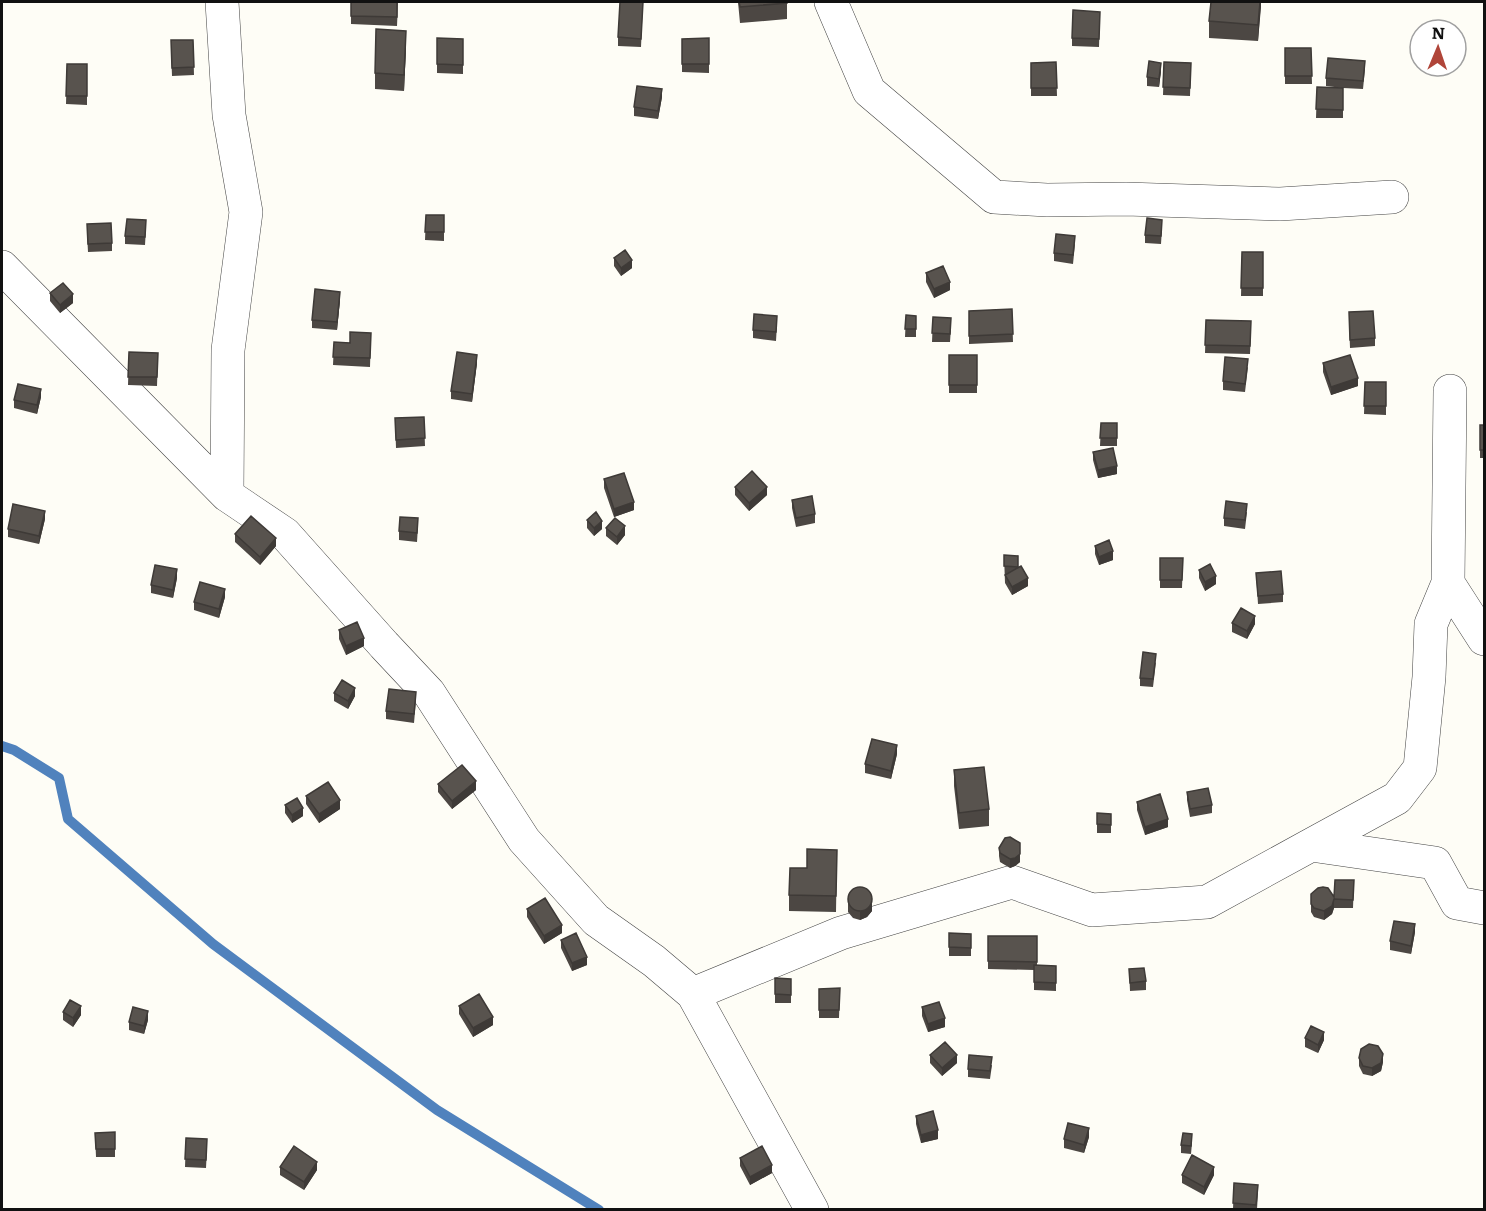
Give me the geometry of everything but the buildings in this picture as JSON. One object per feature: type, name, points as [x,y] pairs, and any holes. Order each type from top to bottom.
[{"type":"street","points":[[222,2],[229,115],[246,212],[228,350],[226,495]]},
{"type":"street","points":[[831,2],[869,91],[994,197],[1280,204],[1392,197]]},
{"type":"street","points":[[2,267],[226,495],[285,534],[429,693],[524,840],[596,920],[654,961],[693,994],[812,1209]]},
{"type":"street","points":[[693,994],[841,933],[1012,882],[1092,910],[1207,902],[1397,798],[1420,768],[1429,677],[1431,624],[1448,583],[1450,391]]},
{"type":"street","points":[[1448,583],[1485,639]]},
{"type":"street","points":[[1311,845],[1435,863],[1457,903],[1485,908]]},
{"type":"waterway","points":[[2,746],[14,750],[59,778],[68,819],[213,944],[437,1110],[599,1210]]}]
